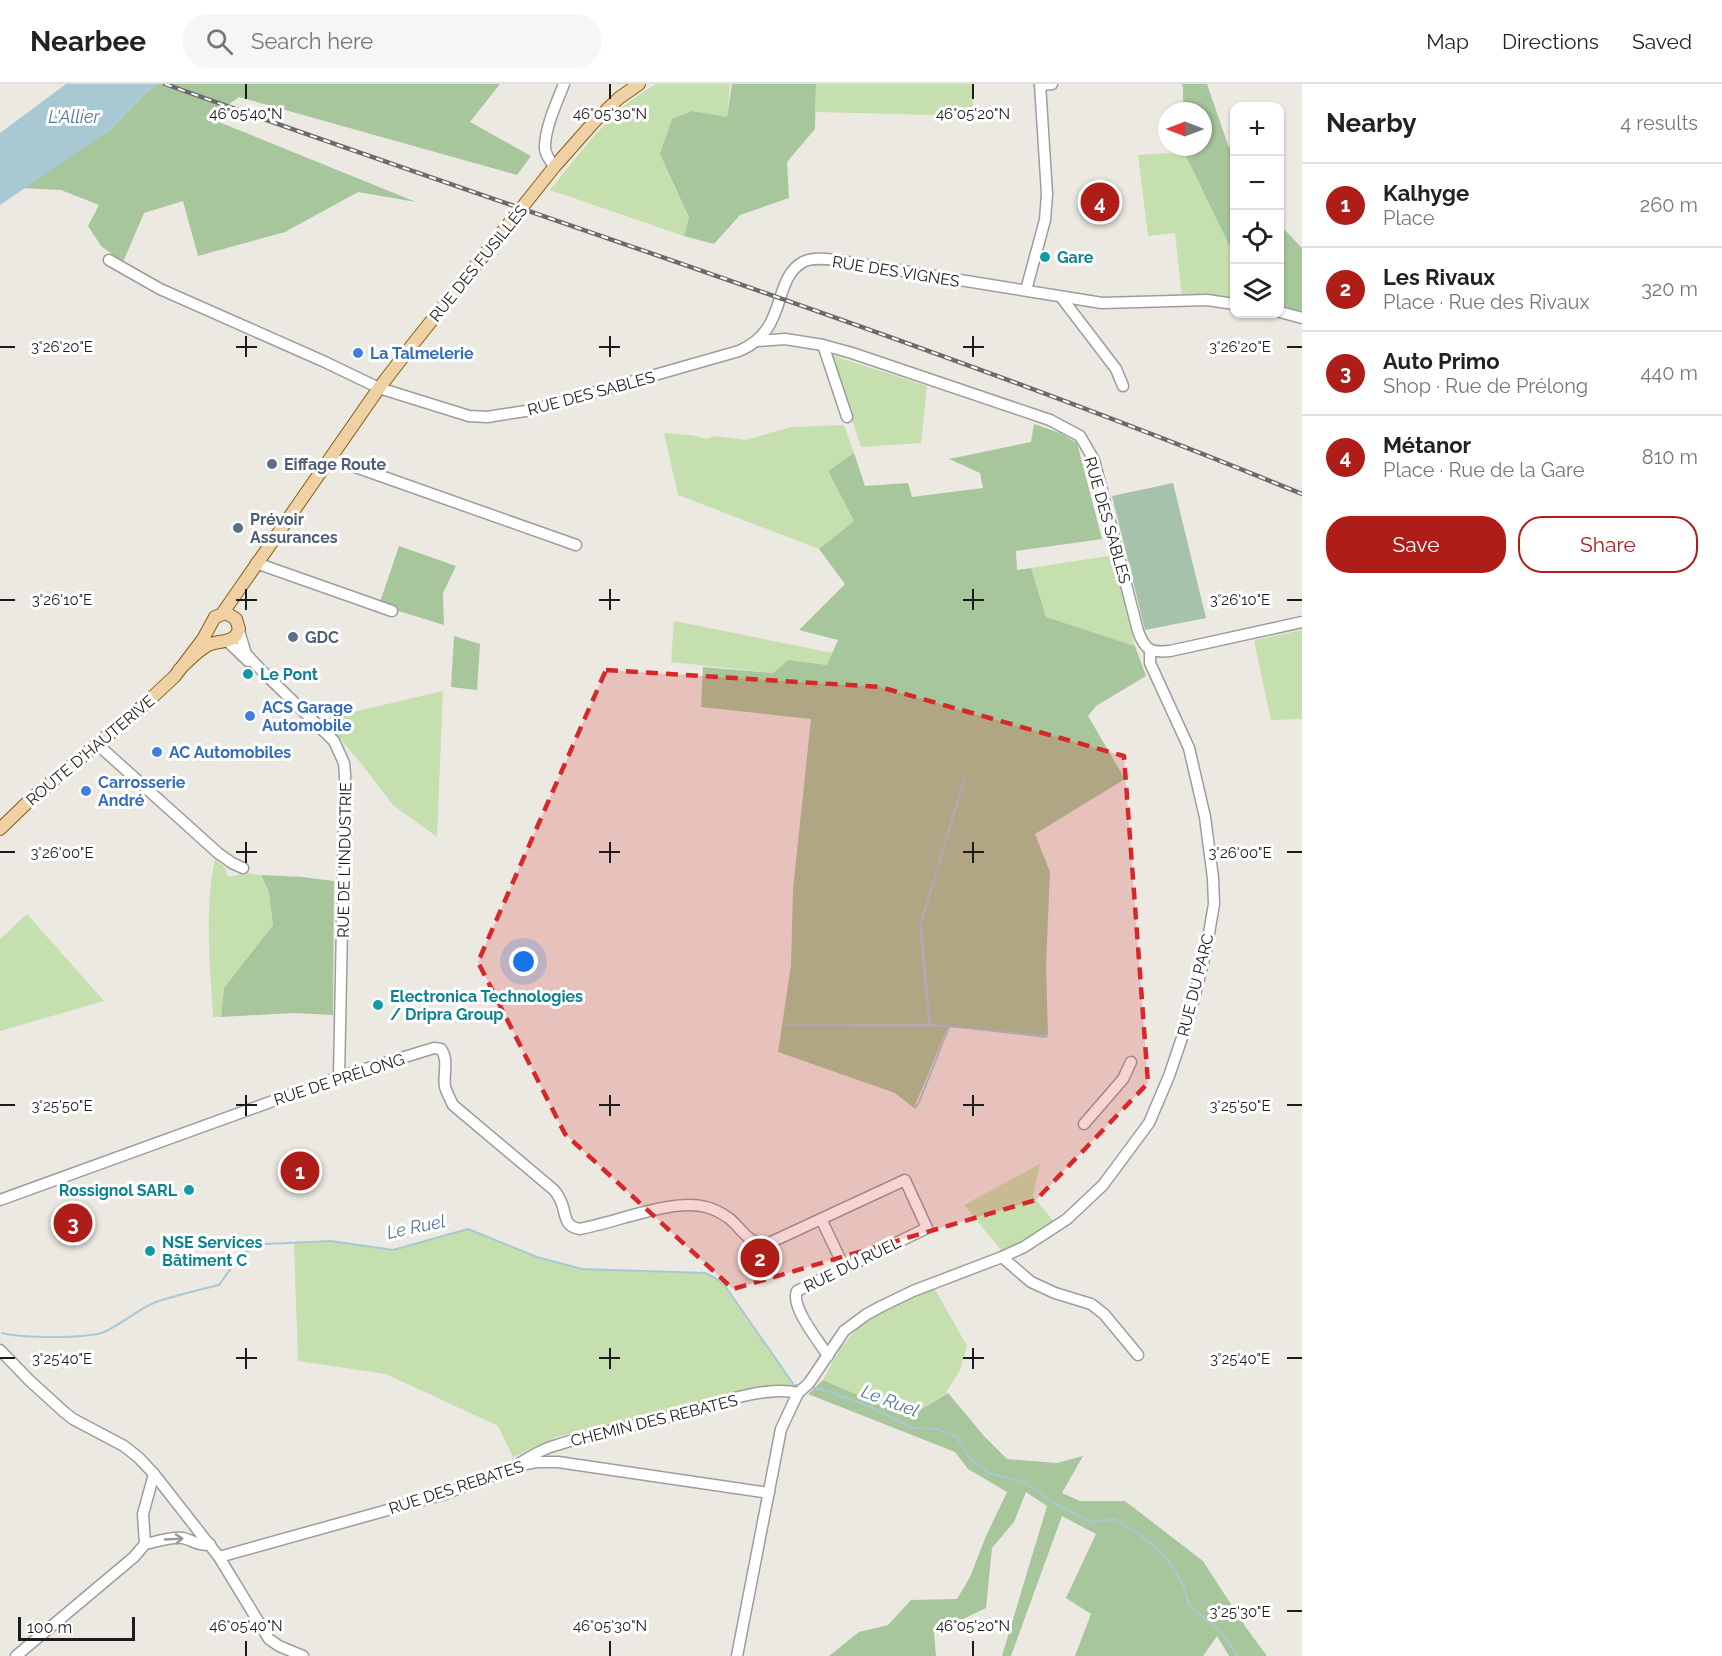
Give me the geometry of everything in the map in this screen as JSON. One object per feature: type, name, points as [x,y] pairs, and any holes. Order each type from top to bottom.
[{"type":"main road","name":"RUE DES FUSILLÉS","points":[[379,388],[555,166],[589,119],[626,84]]},
{"type":"main road","name":"RUE DES FUSILLÉS","points":[[555,166],[593,123],[619,98],[639,84]]},
{"type":"main road","points":[[222,614],[379,388]]},
{"type":"main road","points":[[237,625],[230,614],[222,614],[215,617],[211,624],[212,633],[218,640],[225,641],[234,638],[237,625],[238,606],[254,568]]},
{"type":"main road","name":"ROUTE D'HAUTERIVE","points":[[179,670],[211,624]]},
{"type":"main road","name":"ROUTE D'HAUTERIVE","points":[[0,829],[31,799],[148,702],[195,655],[208,645],[225,641]]},
{"type":"street","points":[[555,166],[544,147],[551,116],[564,84]]},
{"type":"street","points":[[619,98],[632,84]]},
{"type":"street","points":[[1026,290],[1046,220],[1047,194],[1040,84],[1052,84]]},
{"type":"street","name":"RUE DES SABLES","points":[[110,260],[160,289],[379,388],[469,416],[487,417],[532,410],[739,351],[758,341],[785,339],[823,345],[852,353],[1050,420],[1080,436],[1094,460],[1138,632],[1143,644],[1150,650]]},
{"type":"street","name":"RUE DES VIGNES","points":[[770,326],[791,272],[802,263],[811,260],[836,260],[1102,303],[1207,300],[1230,303]]},
{"type":"street","points":[[1061,297],[1116,369],[1123,386]]},
{"type":"street","points":[[1284,313],[1302,318]]},
{"type":"street","points":[[770,326],[785,339]]},
{"type":"street","name":"RUE DES SABLES","points":[[758,341],[770,326]]},
{"type":"street","points":[[823,345],[847,417]]},
{"type":"street","points":[[388,376],[403,394]]},
{"type":"street","points":[[330,458],[576,545]]},
{"type":"street","points":[[254,568],[392,611]]},
{"type":"street","points":[[1150,650],[1170,651],[1302,622]]},
{"type":"street","name":"RUE DE L'INDUSTRIE","points":[[237,625],[246,654],[334,741],[344,763],[339,1077]]},
{"type":"street","name":"RUE DE L'INDUSTRIE","points":[[225,641],[265,674]]},
{"type":"street","name":"RUE DU PARC","points":[[1002,1257],[1024,1247],[1066,1219],[1103,1185],[1138,1140],[1149,1123],[1169,1076],[1190,1014],[1201,972],[1214,904],[1205,818],[1189,748],[1150,663],[1150,650]]},
{"type":"street","points":[[97,744],[218,853],[243,868]]},
{"type":"street","name":"RUE DE PRÉLONG","points":[[0,1200],[339,1077],[434,1048],[441,1049],[445,1054],[445,1085],[453,1105],[554,1190],[563,1205],[567,1223],[572,1227],[582,1229],[687,1204],[716,1210],[755,1243],[767,1244],[821,1220]]},
{"type":"street","points":[[1084,1124],[1124,1079],[1131,1062]]},
{"type":"street","name":"RUE DU RUEL","points":[[821,1220],[905,1180],[927,1228],[801,1287],[797,1291],[795,1296],[799,1310],[828,1356]]},
{"type":"street","points":[[821,1220],[844,1268]]},
{"type":"street","points":[[737,1656],[781,1429],[798,1393],[809,1383],[844,1331],[867,1314],[913,1291],[1002,1257],[1031,1282],[1055,1293],[1091,1304],[1104,1314],[1138,1354]]},
{"type":"street","points":[[0,1350],[63,1411],[73,1419],[124,1446],[154,1474],[210,1544],[269,1639],[303,1656]]},
{"type":"street","name":"CHEMIN DES REBATES","points":[[515,1466],[555,1445],[754,1394],[774,1390],[798,1393]]},
{"type":"street","name":"RUE DES REBATES","points":[[219,1557],[444,1494],[515,1466],[537,1462],[558,1462],[769,1493]]},
{"type":"street","points":[[145,1544],[143,1514],[154,1474]]},
{"type":"street","points":[[16,1656],[134,1557],[145,1544],[169,1538],[183,1538],[206,1546],[210,1544]]},
{"type":"highlighted area","points":[[606,670],[880,687],[1124,756],[1148,1083],[1036,1200],[733,1289],[565,1134],[478,962]]},
{"type":"green space","points":[[157,84],[500,84],[470,122],[531,156],[517,175],[239,97],[209,118],[416,202],[358,192],[285,232],[198,256],[183,201],[144,213],[123,262],[101,246],[88,226],[99,205],[61,190],[23,188],[110,130]]},
{"type":"green space","points":[[656,84],[730,84],[727,118],[692,111],[660,154],[689,219],[684,236],[550,190],[585,146],[611,119],[640,94]]},
{"type":"green space","points":[[732,84],[816,84],[815,129],[787,162],[789,198],[740,215],[714,244],[684,236],[689,218],[660,154],[672,119],[692,111],[727,117]]},
{"type":"green space","points":[[816,84],[973,84],[973,116],[816,112]]},
{"type":"green space","points":[[1182,84],[1207,84],[1230,149],[1230,247],[1186,156],[1212,156],[1212,102],[1183,102]]},
{"type":"green space","points":[[1138,155],[1186,156],[1230,247],[1230,297],[1182,297],[1175,233],[1148,236]]},
{"type":"green space","points":[[1284,229],[1302,248],[1302,313],[1284,306]]},
{"type":"green space","points":[[831,355],[927,386],[921,443],[861,447]]},
{"type":"green space","points":[[1034,424],[1060,433],[1077,443],[1102,539],[1016,551],[1017,570],[1031,568],[1046,617],[1135,646],[1146,676],[1096,706],[1088,716],[1125,779],[1035,834],[1050,872],[1046,966],[1048,1034],[1043,1036],[948,1027],[914,1108],[895,1093],[778,1052],[791,965],[793,889],[811,719],[701,707],[703,667],[773,673],[788,660],[827,665],[838,640],[799,630],[845,584],[819,549],[854,521],[828,471],[854,453],[865,486],[908,483],[912,497],[983,488],[980,473],[949,459],[1031,442]]},
{"type":"green space","points":[[844,425],[854,453],[828,471],[854,521],[819,549],[678,495],[664,433],[707,439],[714,436],[746,440],[791,427]]},
{"type":"green space","points":[[1173,483],[1206,618],[1145,630],[1112,496]]},
{"type":"green space","points":[[399,546],[456,566],[443,593],[444,625],[379,605]]},
{"type":"green space","points":[[1114,555],[1135,646],[1046,617],[1031,568]]},
{"type":"green space","points":[[674,621],[833,653],[827,665],[788,660],[773,673],[671,662]]},
{"type":"green space","points":[[1302,630],[1302,719],[1271,720],[1254,640]]},
{"type":"green space","points":[[454,636],[480,644],[477,690],[451,687]]},
{"type":"green space","points":[[443,691],[437,837],[393,805],[323,719]]},
{"type":"green space","points":[[215,859],[225,868],[228,877],[247,873],[261,875],[269,892],[273,925],[224,988],[221,1017],[213,1017],[209,957],[210,898]]},
{"type":"green space","points":[[261,875],[334,881],[333,1015],[293,1013],[221,1017],[224,988],[273,925],[269,892]]},
{"type":"green space","points":[[27,914],[104,1001],[0,1031],[0,939]]},
{"type":"green space","points":[[1040,1164],[1033,1196],[1054,1222],[1016,1246],[1002,1251],[964,1205]]},
{"type":"green space","points":[[468,1229],[537,1257],[582,1269],[705,1273],[725,1286],[794,1385],[788,1391],[556,1437],[513,1457],[498,1426],[386,1374],[298,1361],[294,1243],[331,1241],[393,1250]]},
{"type":"green space","points":[[933,1286],[967,1346],[960,1370],[945,1394],[908,1417],[823,1380],[840,1349],[871,1317]]},
{"type":"green space","points":[[823,1380],[908,1417],[948,1393],[984,1436],[1007,1459],[1057,1463],[1083,1456],[1062,1493],[1080,1501],[1125,1501],[1203,1561],[1267,1656],[1229,1656],[1217,1636],[1203,1656],[1075,1656],[1091,1614],[1066,1598],[1096,1534],[1062,1516],[1011,1656],[1002,1656],[1047,1506],[1026,1492],[1014,1522],[992,1548],[986,1608],[934,1633],[936,1656],[829,1656],[859,1632],[888,1625],[911,1600],[957,1599],[970,1577],[1007,1492],[968,1469],[955,1452],[808,1394]]},
{"type":"water","name":"L'Allier","points":[[66,84],[157,84],[110,130],[0,205],[0,133]]},
{"type":"water","points":[[964,776],[966,778],[922,924],[931,1024],[1048,1034],[1047,1038],[950,1027],[916,1109],[914,1108],[948,1027],[785,1026],[785,1024],[928,1024],[919,925]]},
{"type":"waterway","name":"Le Ruel","points":[[2,1333],[53,1337],[83,1336],[104,1332],[156,1302],[219,1285],[241,1254],[265,1244],[331,1241],[393,1250],[468,1229],[537,1257],[582,1269],[705,1273],[725,1286],[794,1385],[799,1385]]},
{"type":"waterway","points":[[810,1387],[825,1390],[871,1407],[913,1428],[936,1429],[956,1436],[969,1457],[989,1473],[1026,1483],[1055,1504],[1091,1522],[1115,1519],[1139,1534],[1170,1563],[1183,1585],[1190,1606],[1219,1630],[1238,1656]]},
{"type":"railway","points":[[165,84],[878,333],[1162,438],[1302,494]]},
{"type":"place","name":"Métanor","points":[[1100,202]]},
{"type":"place","name":"Gare","points":[[1045,257]]},
{"type":"place","name":"La Talmelerie","points":[[358,353]]},
{"type":"place","name":"Eiffage Route","points":[[272,464]]},
{"type":"place","name":"Prévoir Assurances","points":[[238,528]]},
{"type":"place","name":"GDC","points":[[293,637]]},
{"type":"place","name":"Le Pont","points":[[248,674]]},
{"type":"place","name":"ACS Garage Automobile","points":[[250,716]]},
{"type":"place","name":"AC Automobiles","points":[[157,752]]},
{"type":"place","name":"Carrosserie André","points":[[86,791]]},
{"type":"place","name":"Electronica Technologies / Dripra Group","points":[[378,1005]]},
{"type":"place","name":"Kalhyge","points":[[300,1171]]},
{"type":"place","name":"Rossignol SARL","points":[[189,1190]]},
{"type":"place","name":"Auto Primo","points":[[73,1223]]},
{"type":"place","name":"NSE Services Bâtiment C","points":[[150,1251]]},
{"type":"place","name":"Les Rivaux","points":[[760,1258]]}]
